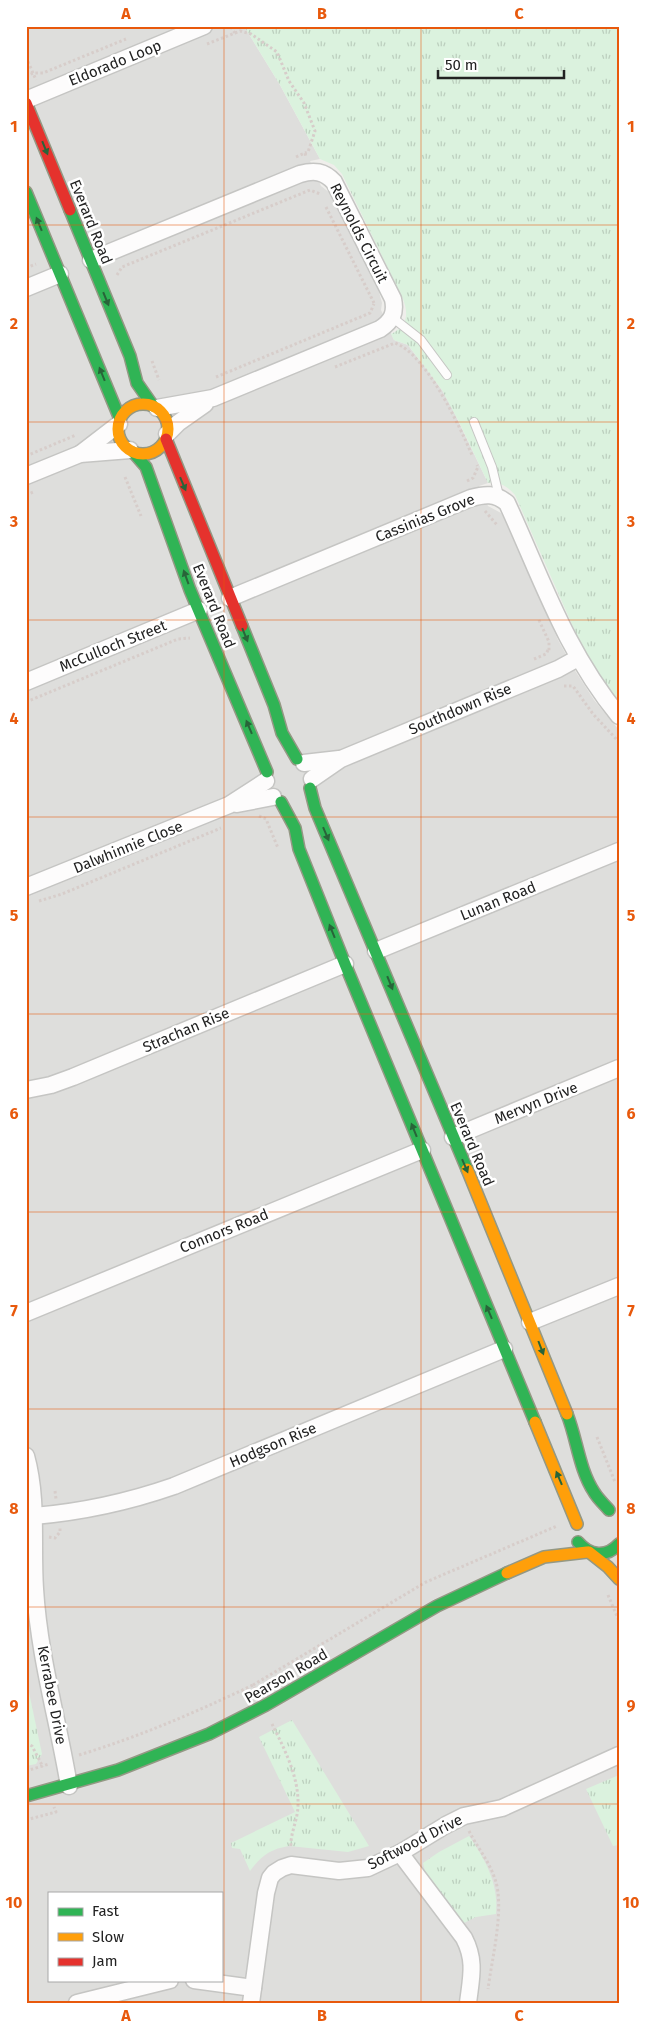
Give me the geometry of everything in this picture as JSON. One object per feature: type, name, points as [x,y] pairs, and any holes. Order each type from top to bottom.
[{"type":"street","name":"Eldorado Loop","points":[[26,101],[204,26]]},
{"type":"street","name":"Everard Road","points":[[26,101],[130,356],[132,373],[139,388],[155,407]]},
{"type":"street","points":[[91,260],[310,171]]},
{"type":"street","name":"Reynolds Circuit","points":[[310,171],[327,174],[334,182],[393,300],[395,307],[389,322]]},
{"type":"street","points":[[26,192],[119,422],[120,439],[132,451]]},
{"type":"street","points":[[26,288],[60,274]]},
{"type":"street","points":[[80,454],[132,451],[141,454],[156,450],[188,415],[213,398],[389,322]]},
{"type":"street","points":[[26,476],[80,454],[119,422],[130,408],[137,405],[155,407],[213,398]]},
{"type":"street","points":[[155,407],[166,420],[167,437]]},
{"type":"street","name":"Everard Road","points":[[167,437],[274,705],[282,733],[301,761]]},
{"type":"street","name":"Everard Road","points":[[132,451],[146,467],[199,610],[267,777]]},
{"type":"street","name":"Cassinias Grove","points":[[230,598],[479,496],[491,494],[499,496]]},
{"type":"street","points":[[499,496],[507,503],[562,629],[578,658],[619,716]]},
{"type":"street","name":"McCulloch Street","points":[[26,682],[199,610]]},
{"type":"street","name":"Southdown Rise","points":[[311,784],[341,759],[558,669],[578,658]]},
{"type":"street","points":[[277,800],[298,801],[311,784],[311,773],[301,761],[279,759],[267,777],[267,787],[295,828],[299,849],[345,964],[387,1054],[422,1150],[577,1524],[578,1540],[588,1552],[608,1567],[619,1579]]},
{"type":"street","name":"Southdown Rise","points":[[301,761],[341,759]]},
{"type":"street","name":"Dalwhinnie Close","points":[[26,887],[229,805],[267,777]]},
{"type":"street","name":"Everard Road","points":[[311,784],[315,808],[376,951],[410,1045],[453,1137],[530,1322],[574,1432],[586,1476],[594,1493],[614,1512]]},
{"type":"street","name":"Dalwhinnie Close","points":[[229,805],[277,800]]},
{"type":"street","name":"Lunan Road","points":[[376,951],[619,851]]},
{"type":"street","name":"Strachan Rise","points":[[26,1090],[51,1085],[73,1077],[345,964]]},
{"type":"street","name":"Mervyn Drive","points":[[453,1137],[619,1068]]},
{"type":"street","name":"Connors Road","points":[[26,1313],[422,1150]]},
{"type":"street","points":[[530,1322],[619,1286]]},
{"type":"street","name":"Hodgson Rise","points":[[34,1516],[69,1513],[105,1506],[139,1498],[174,1486],[504,1349]]},
{"type":"street","name":"Kerrabee Drive","points":[[26,1456],[34,1516],[35,1589],[41,1642],[70,1786]]},
{"type":"street","name":"Pearson Road","points":[[548,1556],[590,1510],[614,1512]]},
{"type":"street","name":"Pearson Road","points":[[26,1796],[70,1786],[115,1771],[171,1749],[264,1706],[426,1610],[479,1585],[548,1556],[588,1552],[604,1554],[611,1552],[619,1544]]},
{"type":"street","name":"Softwood Drive","points":[[252,1995],[266,1893],[274,1873],[292,1865],[339,1871],[355,1871],[368,1868],[400,1853],[464,1816],[502,1808],[619,1755]]},
{"type":"street","points":[[400,1853],[464,1938],[470,1949],[472,1959],[468,2003]]},
{"type":"street","points":[[77,2003],[162,1982]]},
{"type":"street","points":[[202,1982],[252,1995]]},
{"type":"lane","points":[[389,322],[421,340],[447,375]]},
{"type":"lane","points":[[474,422],[492,467],[499,496]]},
{"type":"path","points":[[235,33],[240,31],[250,34],[277,52],[289,81],[304,103],[315,132],[308,152],[287,160]]},
{"type":"path","points":[[26,76],[33,73],[43,73],[130,37]]},
{"type":"path","points":[[305,153],[320,194],[374,303],[389,322],[391,344]]},
{"type":"path","points":[[100,283],[117,276],[122,267],[310,190],[320,194]]},
{"type":"path","points":[[108,254],[117,276]]},
{"type":"path","points":[[26,268],[36,264]]},
{"type":"path","points":[[211,379],[370,313],[374,303]]},
{"type":"path","points":[[149,354],[162,385]]},
{"type":"path","points":[[139,388],[159,380]]},
{"type":"path","points":[[26,456],[79,434]]},
{"type":"path","points":[[473,478],[486,513],[496,522],[500,531]]},
{"type":"path","points":[[538,617],[549,642],[548,650],[567,685]]},
{"type":"path","points":[[180,619],[188,638],[193,642]]},
{"type":"path","points":[[26,702],[178,638],[188,638]]},
{"type":"path","points":[[558,689],[567,685],[573,686],[593,714],[619,742]]},
{"type":"path","points":[[254,814],[266,819],[279,852]]},
{"type":"path","points":[[35,902],[62,894],[226,826]]},
{"type":"path","points":[[593,1428],[615,1482]]},
{"type":"path","points":[[82,1754],[129,1740],[180,1720],[252,1686],[426,1582],[558,1526]]},
{"type":"path","points":[[252,1686],[264,1706],[282,1745],[297,1792],[297,1815],[291,1847]]},
{"type":"path","points":[[26,1743],[32,1746],[43,1766],[26,1771]]},
{"type":"path","points":[[464,1816],[470,1833],[490,1866],[499,1896],[488,1993]]},
{"type":"shaded area","points":[[26,26],[244,26],[280,85],[320,159],[310,161],[321,186],[330,193],[334,200],[379,292],[382,303],[381,310],[394,340],[408,345],[442,390],[488,483],[479,486],[488,506],[501,513],[505,520],[558,640],[574,669],[594,700],[619,730],[619,2003],[26,2003]]},
{"type":"green space","points":[[244,26],[619,26],[619,702],[590,663],[515,495],[503,485],[488,483],[442,390],[408,345],[394,340],[391,334],[405,320],[406,310],[403,299],[342,174],[334,165],[320,159],[280,85]]},
{"type":"green space","points":[[26,1678],[42,1754],[36,1764],[26,1766]]},
{"type":"green space","points":[[292,1720],[369,1846],[348,1852],[289,1846],[282,1847],[266,1854],[250,1871],[240,1849],[232,1848],[231,1843],[295,1812],[259,1737]]},
{"type":"green space","points":[[619,1775],[619,1845],[613,1846],[586,1789]]},
{"type":"green space","points":[[469,1836],[481,1854],[490,1873],[495,1893],[496,1914],[476,1917],[464,1923],[425,1871],[423,1863]]},
{"type":"traffic: fast","points":[[26,192],[120,419]]},
{"type":"traffic: fast","points":[[70,210],[130,356],[137,383],[153,406]]},
{"type":"traffic: fast","points":[[133,452],[146,467],[190,590],[267,772]]},
{"type":"traffic: fast","points":[[242,626],[274,705],[282,733],[297,759]]},
{"type":"traffic: fast","points":[[310,788],[315,808],[467,1169]]},
{"type":"traffic: fast","points":[[281,802],[295,828],[299,849],[345,964],[535,1422]]},
{"type":"traffic: fast","points":[[567,1414],[585,1474],[597,1497],[609,1510]]},
{"type":"traffic: fast","points":[[578,1542],[583,1547],[598,1554],[609,1552],[619,1544]]},
{"type":"traffic: fast","points":[[26,1796],[118,1770],[209,1734],[266,1705],[437,1606],[507,1573]]},
{"type":"traffic: slow","points":[[143,404],[161,411],[168,429],[161,447],[143,454],[125,447],[118,429],[125,411],[143,404]]},
{"type":"traffic: slow","points":[[467,1169],[567,1414]]},
{"type":"traffic: slow","points":[[535,1422],[577,1524]]},
{"type":"traffic: slow","points":[[507,1573],[544,1557],[587,1552]]},
{"type":"traffic: slow","points":[[589,1552],[608,1567],[619,1579]]},
{"type":"traffic: jam","points":[[26,103],[70,210]]},
{"type":"traffic: jam","points":[[166,439],[242,626]]}]
